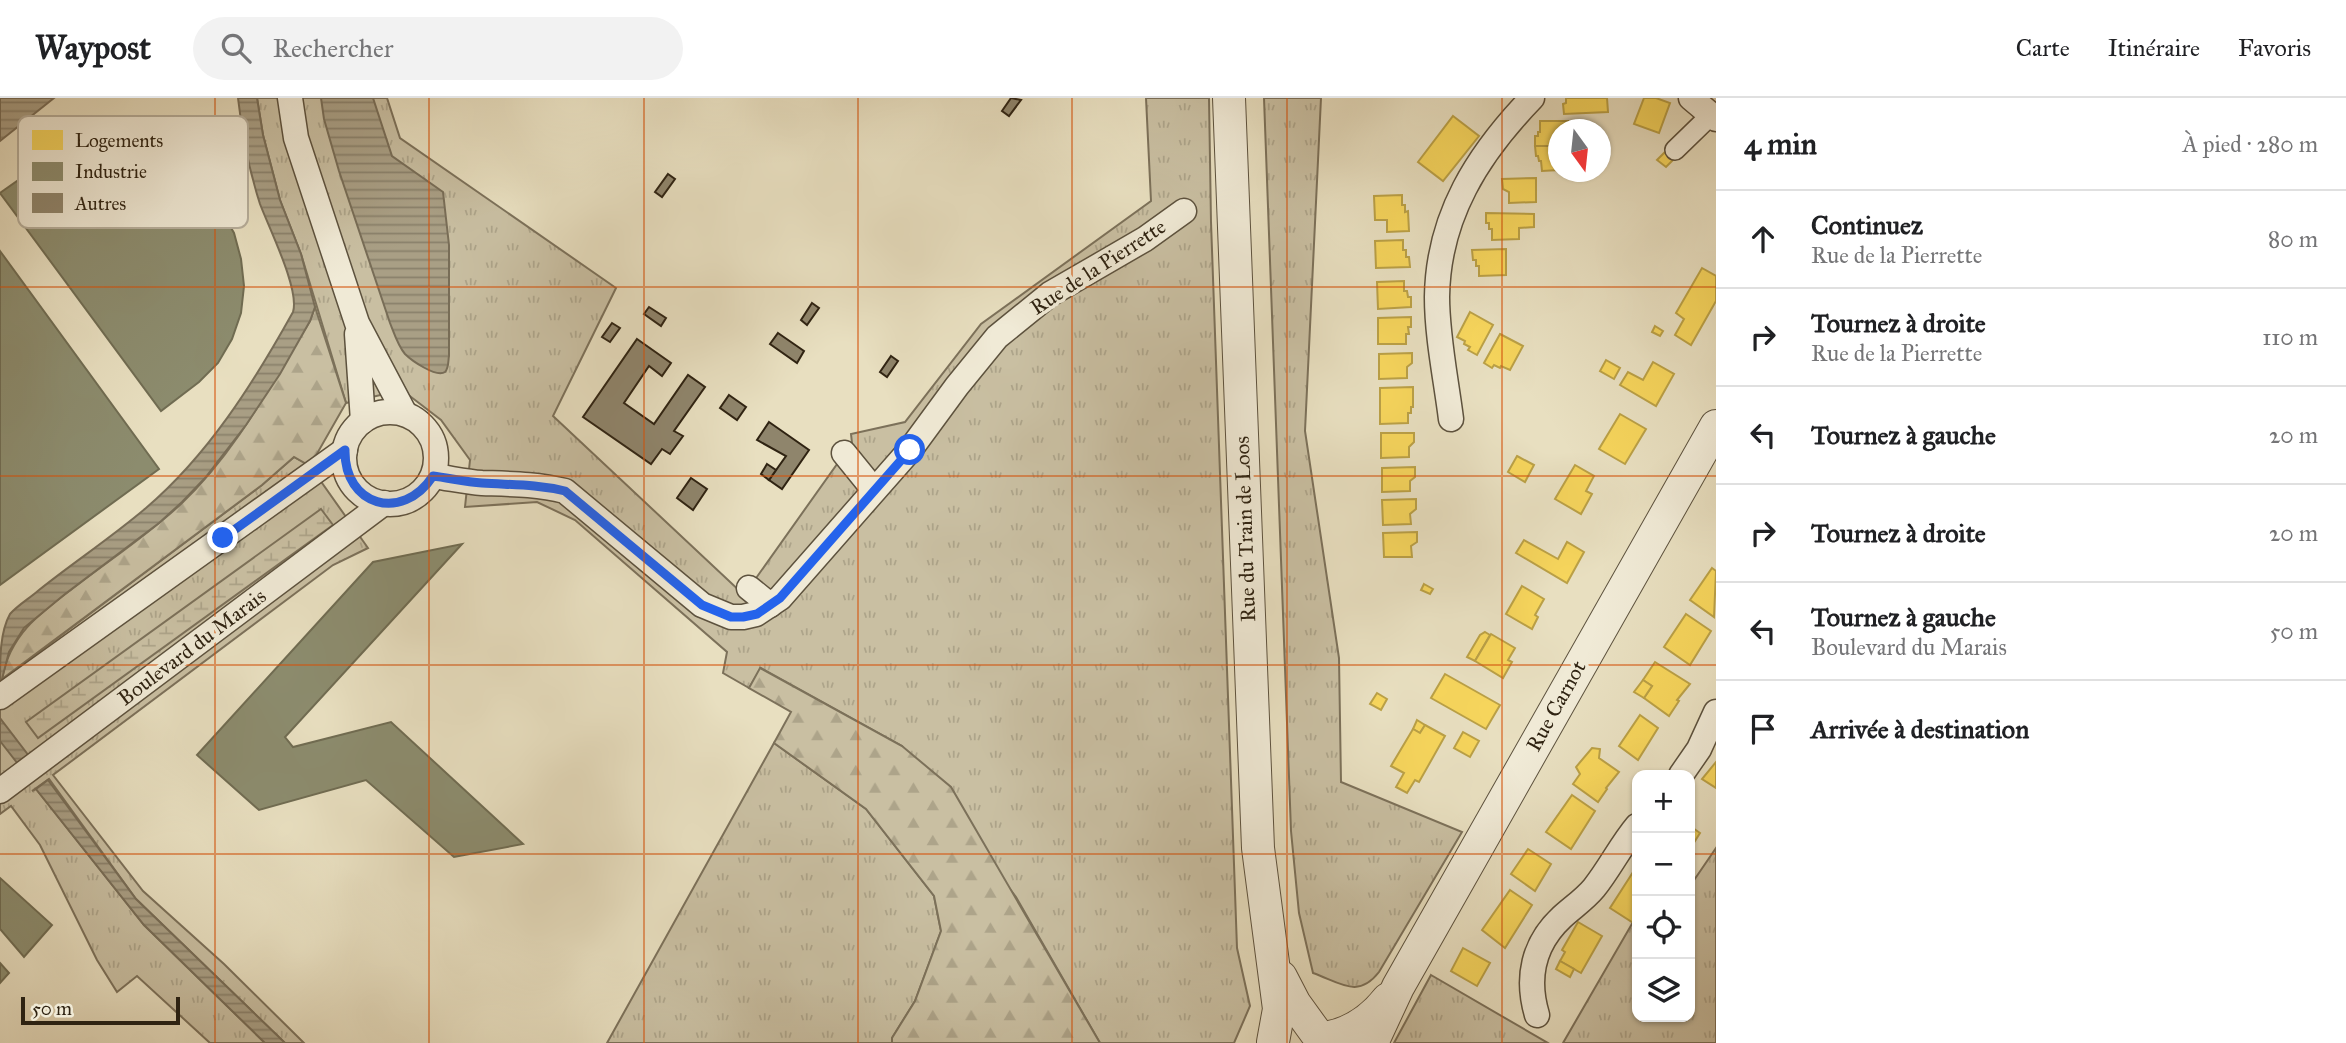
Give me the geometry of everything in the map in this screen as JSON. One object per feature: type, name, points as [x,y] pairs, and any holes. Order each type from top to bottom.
[{"type":"street","points":[[290,98],[296,138],[356,323],[405,414]]},
{"type":"street","name":"Rue du Train de Loos","points":[[1229,98],[1258,848],[1279,1009],[1273,1042]]},
{"type":"street","points":[[1451,419],[1437,298],[1448,232],[1475,167],[1532,98]]},
{"type":"street","points":[[1675,150],[1714,117],[1691,98]]},
{"type":"street","name":"Rue de la Pierrette","points":[[433,476],[483,483],[506,482],[544,486],[565,491],[702,605],[731,617],[757,614],[780,598],[910,450],[997,337],[1050,294],[1145,239],[1184,211]]},
{"type":"street","points":[[356,323],[363,421]]},
{"type":"street","points":[[376,414],[405,414],[418,421],[429,432],[435,446],[433,476],[425,489],[413,498],[399,503],[370,499],[358,491],[349,478],[345,465],[345,450],[355,428],[363,421],[376,414]]},
{"type":"street","name":"Rue Carnot","points":[[1372,1043],[1398,987],[1716,426]]},
{"type":"street","points":[[0,698],[345,450]]},
{"type":"street","points":[[844,453],[874,490]]},
{"type":"street","name":"Boulevard du Marais","points":[[0,791],[384,503]]},
{"type":"street","points":[[749,588],[770,605]]},
{"type":"street","points":[[1684,770],[1699,749],[1716,712]]},
{"type":"street","points":[[1537,1015],[1531,980],[1535,957],[1541,943],[1555,924],[1593,888],[1632,833]]},
{"type":"street","name":"Rue du Train de Loos","points":[[1274,959],[1295,1004],[1328,1038]]},
{"type":"street","name":"Rue Carnot","points":[[1273,1042],[1294,1033],[1328,1038],[1341,1034],[1368,1020],[1398,987]]},
{"type":"green space","points":[[257,98],[387,98],[400,138],[616,288],[553,416],[744,595],[852,443],[851,434],[905,422],[981,324],[1151,201],[1146,98],[1209,98],[1237,948],[1250,1006],[1234,1043],[1100,1043],[1016,897],[902,746],[761,668],[749,688],[723,673],[727,652],[575,520],[537,502],[465,507],[470,460],[441,420],[402,390],[346,403],[301,254],[280,200],[263,135]]},
{"type":"green space","points":[[1264,98],[1321,98],[1305,431],[1339,658],[1341,782],[1462,832],[1379,972],[1364,985],[1356,987],[1313,973],[1299,913],[1291,831]]},
{"type":"green space","points":[[315,307],[346,403],[310,466],[294,457],[262,485],[2,679],[12,648],[42,613],[169,515],[201,484],[236,440],[267,393],[310,321]]},
{"type":"green space","points":[[294,457],[310,466],[368,548],[333,565],[53,775],[143,891],[224,964],[304,1043],[285,1043],[136,899],[49,779],[32,791],[36,789],[144,925],[265,1043],[210,1043],[137,976],[117,992],[97,960],[40,845],[11,806],[0,814],[0,681],[262,485]]},
{"type":"green space","points":[[321,509],[333,525],[38,738],[26,722]]},
{"type":"green space","points":[[760,668],[902,746],[951,787],[1100,1043],[892,1043],[892,1038],[915,1001],[941,931],[934,896],[866,809],[774,743],[791,712],[749,688]]},
{"type":"green space","points":[[774,743],[866,809],[934,896],[941,931],[915,1001],[892,1038],[892,1043],[607,1043]]},
{"type":"green space","points":[[1716,848],[1716,1043],[1563,1043],[1632,924],[1632,1022],[1695,1022],[1695,879]]},
{"type":"green space","points":[[1431,975],[1548,1043],[1394,1043]]},
{"type":"shaded area","points":[[0,98],[54,98],[31,116],[18,116],[18,127],[0,141]]},
{"type":"shaded area","points":[[238,98],[257,98],[263,135],[280,200],[301,254],[315,307],[310,321],[280,374],[246,425],[205,478],[159,523],[24,628],[9,652],[0,681],[2,637],[10,614],[146,508],[190,465],[245,392],[293,312],[294,302],[288,274],[252,178],[248,158],[248,116],[241,116]]},
{"type":"shaded area","points":[[321,98],[373,98],[392,156],[443,192],[449,245],[449,356],[445,372],[436,373],[418,364],[405,354],[396,339],[339,171],[324,119]]},
{"type":"shaded area","points":[[0,718],[29,756],[18,764],[0,741]]},
{"type":"shaded area","points":[[48,780],[136,899],[285,1043],[265,1043],[144,925],[36,789]]},
{"type":"building: Logements","points":[[1566,98],[1607,98],[1608,112],[1564,114],[1563,104],[1566,103]]},
{"type":"building: Logements","points":[[1644,98],[1656,98],[1670,103],[1659,133],[1634,124]]},
{"type":"building: Logements","points":[[1453,116],[1479,136],[1443,181],[1418,162]]},
{"type":"building: Logements","points":[[1540,121],[1548,121],[1548,146],[1535,146],[1535,136],[1540,132]]},
{"type":"building: Logements","points":[[1535,146],[1548,146],[1548,171],[1542,171],[1541,161],[1536,156]]},
{"type":"building: Logements","points":[[1671,146],[1679,154],[1666,167],[1657,160]]},
{"type":"building: Logements","points":[[1536,178],[1536,202],[1509,203],[1509,192],[1503,189],[1502,179]]},
{"type":"building: Logements","points":[[1402,195],[1402,205],[1405,205],[1405,212],[1408,211],[1409,231],[1387,232],[1387,220],[1375,220],[1374,196]]},
{"type":"building: Logements","points":[[1486,213],[1534,214],[1534,227],[1519,228],[1519,239],[1492,240],[1492,229],[1489,229],[1489,223],[1486,223]]},
{"type":"building: Logements","points":[[1403,240],[1403,250],[1406,250],[1406,257],[1409,257],[1410,267],[1376,268],[1375,241]]},
{"type":"building: Logements","points":[[1506,249],[1506,275],[1479,276],[1479,266],[1476,266],[1476,260],[1473,260],[1472,250]]},
{"type":"building: Logements","points":[[1702,268],[1716,276],[1716,301],[1691,345],[1675,335],[1684,319],[1676,313]]},
{"type":"building: Logements","points":[[1404,281],[1404,291],[1411,297],[1411,307],[1378,309],[1377,282]]},
{"type":"building: Logements","points":[[1470,312],[1493,325],[1477,355],[1468,350],[1470,347],[1464,344],[1465,341],[1457,337]]},
{"type":"building: Logements","points":[[1411,317],[1406,344],[1378,344],[1378,318]]},
{"type":"building: Logements","points":[[1655,326],[1663,331],[1660,336],[1652,332]]},
{"type":"building: Logements","points":[[1500,334],[1523,346],[1510,370],[1494,365],[1492,368],[1484,363]]},
{"type":"building: Logements","points":[[1412,353],[1412,363],[1407,367],[1407,378],[1379,379],[1379,354]]},
{"type":"building: Logements","points":[[1606,360],[1620,368],[1614,379],[1600,371]]},
{"type":"building: Logements","points":[[1653,362],[1674,374],[1656,406],[1620,385],[1628,372],[1643,380]]},
{"type":"building: Logements","points":[[1413,387],[1413,407],[1411,413],[1408,413],[1408,423],[1380,424],[1380,388]]},
{"type":"building: Logements","points":[[1620,414],[1646,429],[1625,464],[1599,449]]},
{"type":"building: Logements","points":[[1381,433],[1414,433],[1409,457],[1381,458]]},
{"type":"building: Logements","points":[[1517,456],[1534,465],[1525,482],[1508,472]]},
{"type":"building: Logements","points":[[1575,465],[1594,476],[1586,491],[1592,494],[1581,514],[1555,499]]},
{"type":"building: Logements","points":[[1415,467],[1410,491],[1382,492],[1382,468]]},
{"type":"building: Logements","points":[[1416,499],[1416,509],[1410,514],[1411,524],[1383,525],[1382,500]]},
{"type":"building: Logements","points":[[1417,532],[1417,542],[1411,546],[1412,557],[1384,557],[1383,533]]},
{"type":"building: Logements","points":[[1524,540],[1558,559],[1567,542],[1584,552],[1567,583],[1516,553]]},
{"type":"building: Logements","points":[[1712,568],[1716,571],[1714,617],[1690,600]]},
{"type":"building: Logements","points":[[1424,584],[1433,589],[1430,594],[1421,590]]},
{"type":"building: Logements","points":[[1522,586],[1544,599],[1535,615],[1538,617],[1532,629],[1506,614]]},
{"type":"building: Logements","points":[[1686,614],[1711,631],[1690,665],[1664,647]]},
{"type":"building: Logements","points":[[1485,632],[1490,635],[1475,661],[1467,657],[1480,635]]},
{"type":"building: Logements","points":[[1491,634],[1515,648],[1508,660],[1512,662],[1503,678],[1475,661]]},
{"type":"building: Logements","points":[[1655,662],[1690,684],[1669,716],[1644,698],[1652,686],[1643,680]]},
{"type":"building: Logements","points":[[1445,674],[1500,705],[1486,729],[1431,698]]},
{"type":"building: Logements","points":[[1643,680],[1652,686],[1644,698],[1634,692]]},
{"type":"building: Logements","points":[[1377,693],[1387,699],[1381,710],[1370,704]]},
{"type":"building: Logements","points":[[1640,715],[1658,728],[1638,760],[1619,746]]},
{"type":"building: Logements","points":[[1417,720],[1425,725],[1420,733],[1413,729]]},
{"type":"building: Logements","points":[[1425,725],[1445,736],[1419,782],[1415,780],[1407,793],[1396,787],[1404,773],[1391,766],[1413,729],[1420,733]]},
{"type":"building: Logements","points":[[1463,732],[1479,741],[1470,757],[1454,748]]},
{"type":"building: Logements","points":[[1592,748],[1600,749],[1599,758],[1619,772],[1598,802],[1573,784],[1580,774],[1576,767]]},
{"type":"building: Logements","points":[[1716,762],[1716,788],[1702,779]]},
{"type":"building: Logements","points":[[1572,795],[1595,811],[1571,849],[1546,832]]},
{"type":"building: Logements","points":[[1528,849],[1551,864],[1535,891],[1511,874]]},
{"type":"building: Logements","points":[[1632,874],[1632,922],[1610,908]]},
{"type":"building: Logements","points":[[1510,890],[1532,905],[1505,948],[1482,930]]},
{"type":"building: Logements","points":[[1578,922],[1602,936],[1581,973],[1560,961],[1565,952],[1562,950]]},
{"type":"building: Logements","points":[[1463,948],[1490,963],[1477,986],[1451,971]]},
{"type":"building: Logements","points":[[1560,961],[1574,969],[1570,977],[1556,969]]},
{"type":"building: Industrie","points":[[18,180],[18,217],[0,193]]},
{"type":"building: Industrie","points":[[26,228],[231,228],[241,259],[244,286],[241,313],[232,339],[218,363],[199,382],[161,411]]},
{"type":"building: Industrie","points":[[0,251],[159,469],[0,585]]},
{"type":"building: Industrie","points":[[462,544],[285,737],[293,747],[391,722],[523,844],[454,857],[366,780],[259,810],[197,755],[373,562]]},
{"type":"building: Industrie","points":[[0,878],[52,925],[24,957],[0,929]]},
{"type":"building: Industrie","points":[[0,963],[9,973],[0,983]]},
{"type":"building: Autres","points":[[1011,98],[1021,100],[1009,116],[1002,111]]},
{"type":"building: Autres","points":[[668,174],[675,179],[662,197],[655,192]]},
{"type":"building: Autres","points":[[812,303],[819,308],[807,325],[801,320]]},
{"type":"building: Autres","points":[[649,307],[666,318],[661,326],[644,314]]},
{"type":"building: Autres","points":[[612,323],[620,328],[610,342],[602,337]]},
{"type":"building: Autres","points":[[778,333],[804,351],[797,363],[770,344]]},
{"type":"building: Autres","points":[[637,339],[671,363],[662,376],[649,366],[624,403],[654,424],[688,375],[705,387],[674,431],[683,436],[670,454],[662,449],[651,464],[583,417]]},
{"type":"building: Autres","points":[[891,356],[898,361],[887,377],[880,372]]},
{"type":"building: Autres","points":[[729,395],[746,407],[737,420],[720,408]]},
{"type":"building: Autres","points":[[769,422],[809,450],[782,489],[769,480],[786,456],[757,440]]},
{"type":"building: Autres","points":[[767,464],[776,470],[769,480],[761,474]]},
{"type":"building: Autres","points":[[691,478],[707,489],[693,510],[677,498]]},
{"type":"route","points":[[223,538],[345,450],[345,465],[349,478],[358,491],[370,499],[384,503],[399,503],[413,498],[425,489],[433,476],[483,483],[506,482],[544,486],[565,491],[702,605],[731,617],[743,617],[757,614],[780,598],[910,450]]}]
